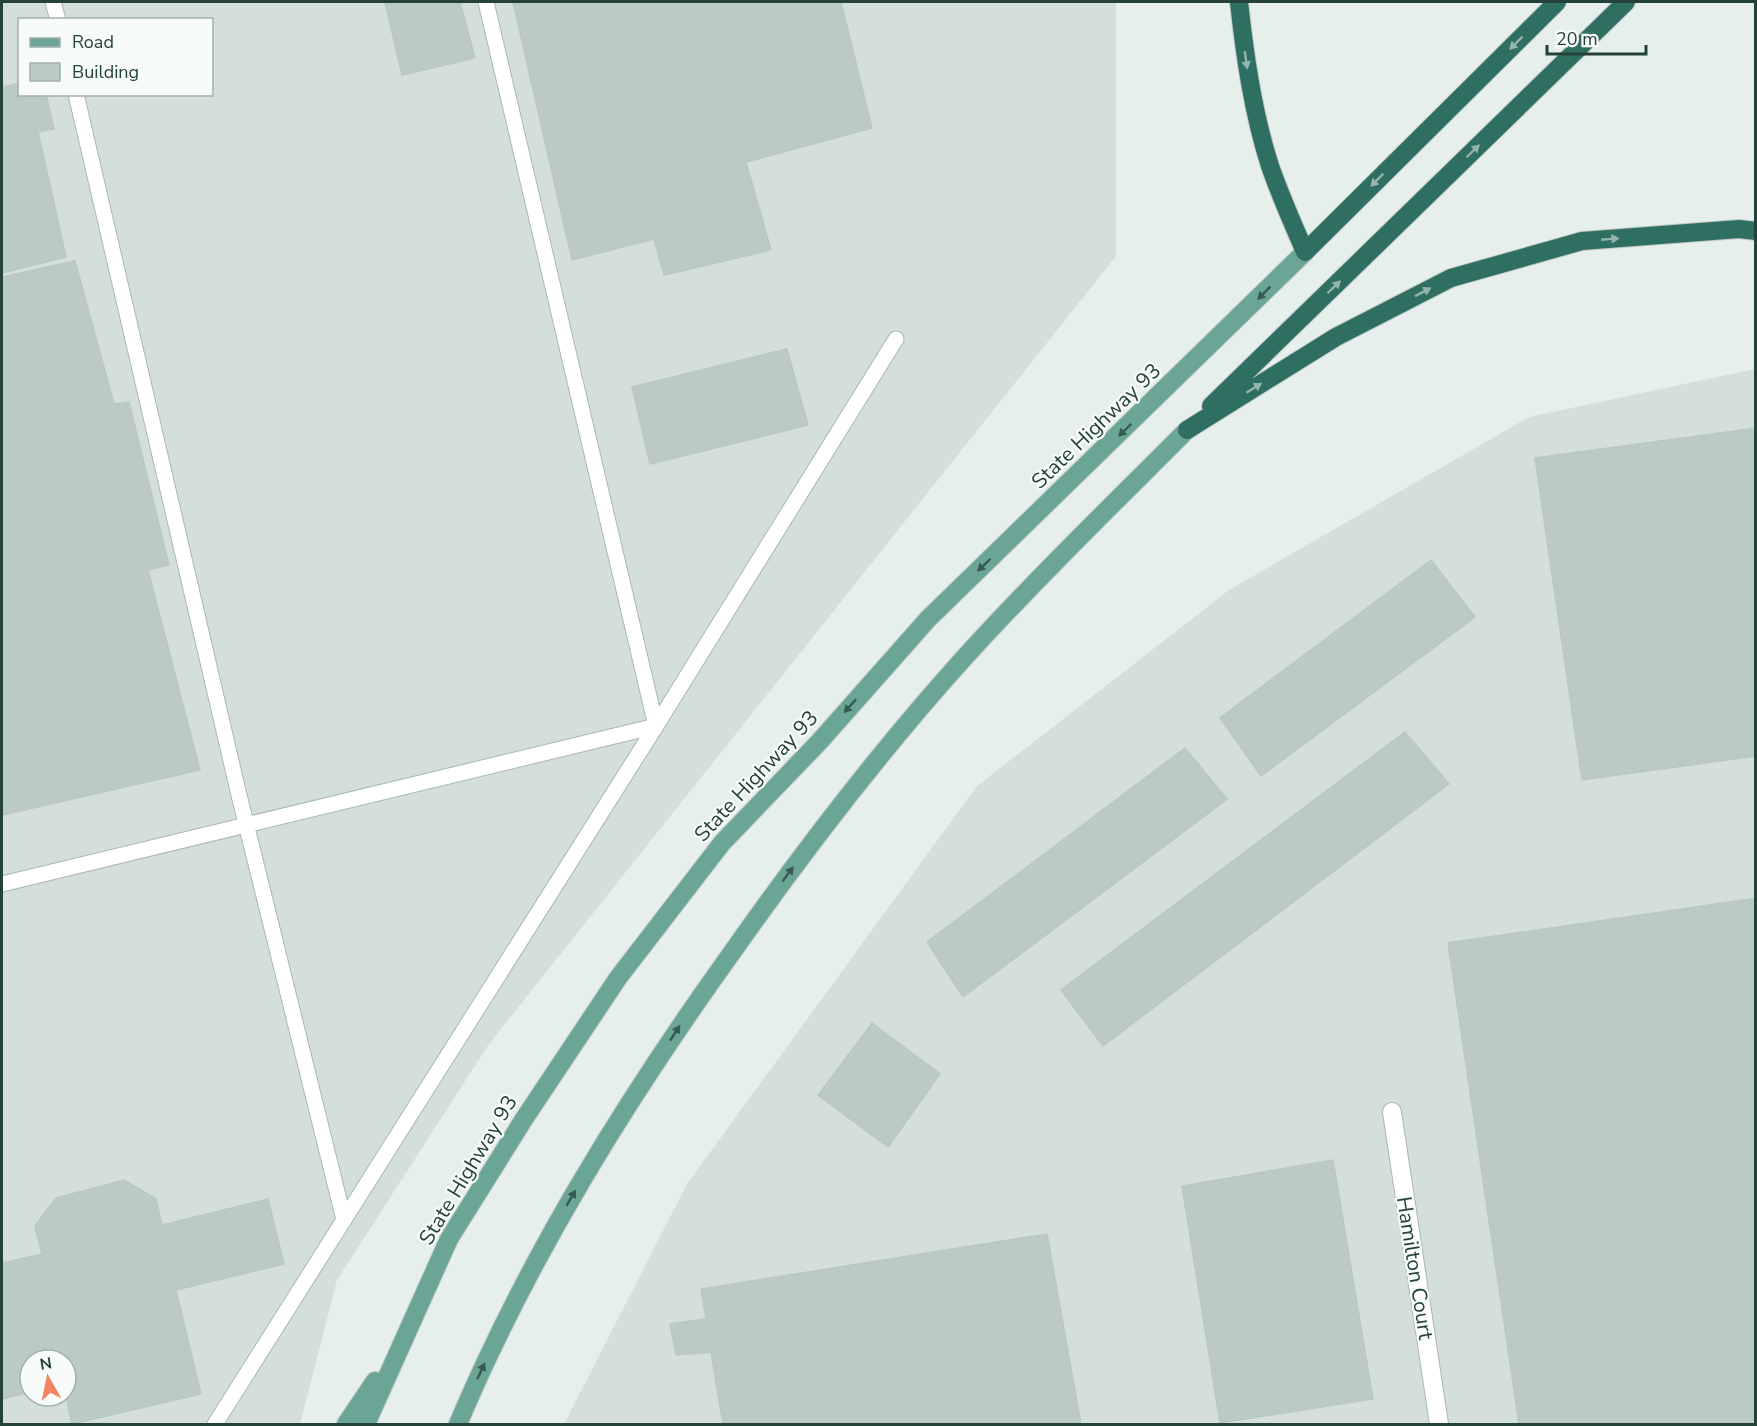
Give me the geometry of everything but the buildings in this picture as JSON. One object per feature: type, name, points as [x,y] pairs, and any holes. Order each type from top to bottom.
[{"type":"highway","points":[[1239,2],[1249,78],[1263,141],[1270,166],[1305,252],[1557,2]]},
{"type":"highway","points":[[1186,430],[1626,2]]},
{"type":"highway","points":[[1186,430],[1336,337],[1452,278],[1582,241],[1739,228],[1755,231]]},
{"type":"main road","name":"State Highway 93","points":[[366,1425],[449,1239],[524,1119],[618,978],[722,843],[820,741],[928,619],[1305,252]]},
{"type":"main road","points":[[458,1425],[479,1374],[529,1273],[586,1172],[679,1027],[783,880],[866,771],[964,658],[1047,570],[1186,430]]},
{"type":"main road","points":[[346,1425],[400,1345]]},
{"type":"street","name":"Hamilton Court","points":[[1392,1112],[1439,1425]]},
{"type":"lane","points":[[53,2],[57,18]]},
{"type":"lane","points":[[486,2],[656,726]]},
{"type":"lane","points":[[76,96],[246,825],[344,1220]]},
{"type":"lane","points":[[215,1425],[656,726],[896,339]]},
{"type":"lane","points":[[2,884],[656,726]]},
{"type":"shaded area","points":[[2,2],[1116,2],[1116,256],[489,1044],[337,1280],[300,1424],[2,1424]]},
{"type":"shaded area","points":[[1755,369],[1755,1424],[564,1424],[687,1184],[977,786],[1229,590],[1529,417]]}]
